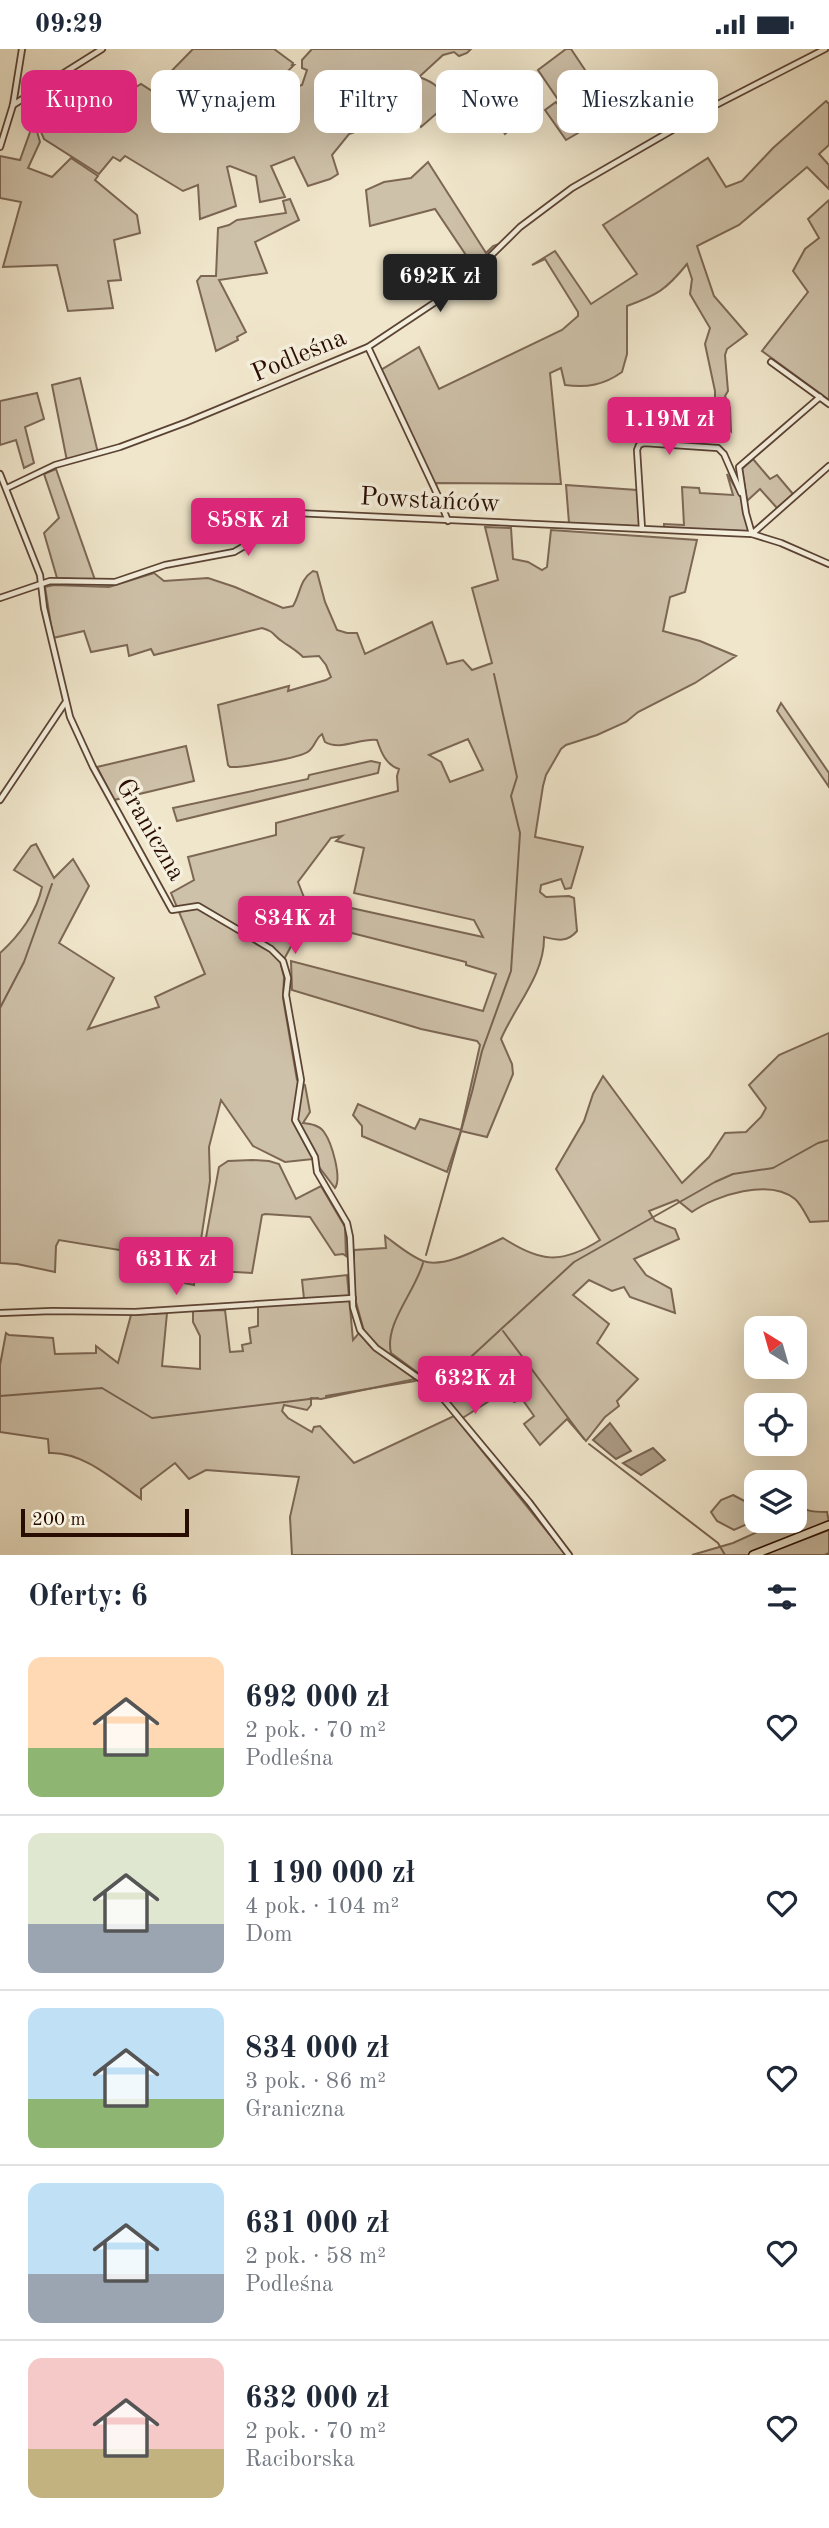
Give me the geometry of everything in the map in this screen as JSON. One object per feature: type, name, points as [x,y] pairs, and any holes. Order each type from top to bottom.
[{"type":"main road","points":[[752,1555],[829,1525]]},
{"type":"street","points":[[0,147],[13,106],[22,49]]},
{"type":"street","points":[[13,106],[102,49]]},
{"type":"street","name":"Podleśna","points":[[7,488],[55,465],[120,447],[208,414],[368,347],[461,285],[520,227],[572,188],[714,106],[825,49]]},
{"type":"street","points":[[368,347],[448,521]]},
{"type":"street","points":[[771,362],[829,404]]},
{"type":"street","points":[[728,468],[739,467],[820,397]]},
{"type":"street","points":[[642,529],[637,450],[639,445],[645,443],[718,448],[722,451],[744,497]]},
{"type":"street","points":[[739,467],[752,534],[829,466]]},
{"type":"street","name":"Graniczna","points":[[0,474],[41,583],[65,703],[93,768],[172,910],[198,906],[271,949],[283,961],[288,978],[286,995],[301,1080],[295,1120],[314,1157],[317,1172],[347,1223],[353,1298]]},
{"type":"street","name":"Powstańców","points":[[0,598],[41,583],[115,582],[165,565],[234,552],[253,541],[281,516],[296,513],[752,534],[781,543],[829,564]]},
{"type":"street","points":[[0,800],[59,708],[65,703]]},
{"type":"street","points":[[0,1313],[135,1312],[353,1298],[360,1330],[366,1338],[436,1390],[529,1502],[569,1555]]},
{"type":"shaded area","points":[[193,49],[274,49],[294,65],[289,70],[172,70]]},
{"type":"shaded area","points":[[312,49],[471,49],[459,56],[454,52],[443,55],[422,74],[422,70],[314,70],[314,133],[352,133],[332,155],[338,174],[308,186],[294,157],[271,166],[285,197],[260,202],[256,176],[230,166],[227,167],[236,206],[200,219],[198,185],[183,191],[125,156],[120,161],[113,157],[99,174],[44,139],[41,133],[137,133],[137,86],[141,84],[151,90],[151,133],[300,133],[300,86],[307,70],[302,68],[302,60]]},
{"type":"shaded area","points":[[566,49],[571,49],[585,70],[557,70],[557,98],[543,77],[543,70],[538,70]]},
{"type":"shaded area","points":[[422,78],[436,86],[436,114],[422,126]]},
{"type":"shaded area","points":[[826,101],[829,104],[829,145],[819,154],[829,165],[829,189],[807,167],[739,225],[697,246],[714,296],[747,334],[727,349],[725,355],[728,391],[725,396],[730,408],[731,431],[715,404],[715,391],[705,344],[710,328],[690,294],[692,279],[687,264],[660,291],[627,306],[627,354],[622,372],[602,383],[581,386],[565,385],[561,368],[550,373],[561,484],[436,483],[438,496],[381,370],[419,347],[439,389],[562,330],[578,316],[578,312],[545,259],[532,265],[555,251],[591,304],[637,274],[603,225],[708,158],[726,187],[742,181],[773,148]]},
{"type":"shaded area","points":[[557,103],[557,127],[545,110]]},
{"type":"shaded area","points":[[30,133],[37,133],[40,142],[28,168],[52,177],[71,158],[98,176],[95,180],[137,215],[140,233],[114,240],[121,280],[108,281],[113,308],[68,311],[57,265],[3,267],[21,202],[0,198],[0,156],[20,160]]},
{"type":"shaded area","points":[[561,133],[578,133],[566,140]]},
{"type":"shaded area","points":[[428,162],[486,253],[499,244],[476,270],[435,209],[370,226],[366,190],[384,182],[411,178]]},
{"type":"shaded area","points":[[290,199],[299,220],[255,242],[267,273],[219,280],[246,332],[237,337],[238,340],[216,351],[197,281],[201,276],[216,276],[218,228],[237,220],[286,213],[283,201]]},
{"type":"shaded area","points":[[829,200],[829,400],[762,351],[808,292],[793,271],[805,249],[819,238],[808,219]]},
{"type":"shaded area","points":[[80,378],[98,453],[67,461],[52,385]]},
{"type":"shaded area","points":[[37,393],[44,419],[25,427],[34,463],[24,468],[16,440],[0,445],[0,401]]},
{"type":"shaded area","points":[[753,459],[770,479],[777,475],[793,494],[777,508],[760,489],[747,501],[742,469]]},
{"type":"shaded area","points":[[56,469],[95,580],[57,578],[44,533],[59,518],[44,474]]},
{"type":"shaded area","points":[[727,474],[741,497],[749,532],[664,528],[664,524],[684,525],[682,487],[699,488],[700,493],[733,495]]},
{"type":"shaded area","points":[[566,485],[637,490],[640,527],[569,523]]},
{"type":"shaded area","points":[[485,527],[511,528],[513,559],[528,562],[542,570],[547,567],[551,530],[697,540],[685,592],[670,597],[663,631],[700,641],[736,656],[695,683],[638,712],[626,722],[566,745],[546,775],[535,837],[583,847],[571,888],[565,889],[561,879],[541,885],[540,892],[546,897],[574,898],[577,931],[566,939],[544,937],[535,977],[501,1039],[512,1064],[513,1074],[487,1137],[461,1131],[447,1172],[362,1136],[362,1126],[353,1115],[358,1104],[415,1129],[420,1119],[461,1130],[480,1045],[477,1041],[421,1029],[292,990],[291,961],[483,1011],[496,974],[466,965],[466,962],[336,929],[342,906],[483,937],[474,920],[354,893],[364,848],[336,841],[342,836],[331,838],[298,882],[305,900],[296,937],[281,965],[284,977],[283,998],[297,1080],[305,1085],[310,1112],[303,1123],[320,1128],[327,1137],[337,1169],[335,1188],[313,1159],[285,1162],[253,1146],[221,1100],[209,1147],[210,1181],[194,1285],[136,1273],[138,1253],[59,1240],[56,1246],[55,1272],[0,1263],[0,953],[26,923],[40,896],[42,887],[14,870],[31,846],[36,844],[54,878],[73,859],[89,886],[59,943],[114,978],[88,1029],[159,1007],[155,997],[205,974],[171,893],[194,880],[188,857],[276,835],[276,823],[398,791],[399,769],[387,761],[377,740],[337,745],[325,742],[322,734],[304,754],[257,764],[236,767],[228,765],[218,705],[289,686],[288,691],[326,680],[331,677],[319,656],[303,657],[272,632],[262,628],[154,655],[151,649],[129,656],[127,645],[91,652],[84,631],[53,638],[45,587],[109,587],[154,573],[164,581],[208,578],[283,608],[293,606],[303,583],[313,571],[317,572],[325,602],[337,630],[357,633],[365,654],[432,622],[447,664],[463,660],[472,670],[492,663],[472,588],[498,580]],"holes":[[[468,739],[483,770],[450,782],[441,762],[429,755]]]},
{"type":"shaded area","points":[[781,703],[829,773],[829,787],[777,711]]},
{"type":"shaded area","points":[[186,746],[194,781],[114,800],[97,767]]},
{"type":"shaded area","points":[[371,761],[380,763],[378,773],[177,821],[173,808],[308,779],[309,775]]},
{"type":"shaded area","points":[[829,1033],[829,1221],[810,1222],[795,1199],[784,1193],[758,1189],[729,1195],[692,1212],[677,1200],[649,1211],[655,1221],[675,1229],[679,1239],[634,1259],[646,1275],[671,1289],[675,1313],[630,1297],[624,1287],[612,1291],[589,1280],[573,1295],[609,1324],[597,1343],[638,1379],[617,1401],[619,1406],[605,1417],[586,1441],[567,1419],[540,1445],[524,1424],[534,1416],[522,1399],[514,1402],[505,1391],[461,1419],[436,1390],[366,1338],[354,1295],[354,1250],[386,1248],[385,1236],[413,1256],[432,1263],[452,1260],[503,1238],[528,1252],[551,1257],[574,1254],[600,1240],[556,1169],[584,1121],[593,1094],[603,1076],[682,1183],[709,1157],[725,1133],[746,1132],[761,1117],[766,1108],[749,1085],[779,1055]]},
{"type":"shaded area","points":[[252,1160],[279,1164],[296,1199],[321,1186],[345,1227],[346,1256],[335,1255],[310,1217],[265,1214],[262,1215],[252,1273],[200,1270],[219,1167],[228,1161]]},
{"type":"shaded area","points":[[347,1275],[353,1340],[359,1333],[371,1347],[415,1379],[321,1399],[311,1398],[311,1405],[307,1410],[284,1405],[282,1411],[288,1418],[312,1432],[314,1427],[320,1426],[354,1463],[454,1416],[566,1555],[292,1555],[290,1517],[299,1477],[206,1470],[189,1479],[175,1463],[141,1489],[141,1499],[86,1462],[62,1454],[49,1453],[48,1439],[0,1432],[0,1365],[6,1333],[53,1338],[55,1354],[96,1353],[96,1346],[118,1363],[131,1315],[167,1313],[162,1366],[200,1369],[200,1336],[193,1322],[193,1311],[225,1310],[230,1352],[243,1351],[242,1345],[251,1343],[249,1328],[258,1326],[258,1305],[304,1299],[302,1280]]},
{"type":"shaded area","points":[[610,1423],[631,1451],[616,1459],[593,1440]]},
{"type":"shaded area","points":[[653,1448],[665,1460],[641,1475],[623,1463]]},
{"type":"shaded area","points":[[733,1495],[744,1501],[744,1525],[734,1530],[717,1521],[711,1512],[721,1500]]},
{"type":"shaded area","points":[[807,1510],[827,1512],[829,1522],[807,1532]]},
{"type":"shaded area","points":[[829,1530],[829,1555],[762,1555]]},
{"type":"shaded area","points":[[755,1533],[804,1533],[753,1555],[692,1555],[733,1543]]},
{"type":"waterway","points":[[426,1255],[482,1051],[511,971],[520,833],[511,796],[517,777],[494,674]]},
{"type":"waterway","points":[[0,1008],[24,962],[52,884]]},
{"type":"waterway","points":[[423,1263],[396,1319],[390,1342],[391,1353],[425,1378],[441,1376],[460,1367],[574,1262],[715,1182],[733,1174],[773,1168],[818,1143],[829,1140]]},
{"type":"waterway","points":[[503,1331],[584,1439]]},
{"type":"waterway","points":[[326,1396],[415,1381]]},
{"type":"waterway","points":[[0,1396],[102,1388],[152,1418],[318,1398]]},
{"type":"waterway","points":[[589,1444],[718,1543],[725,1555]]},
{"type":"waterway","points":[[825,1555],[829,1553]]}]
